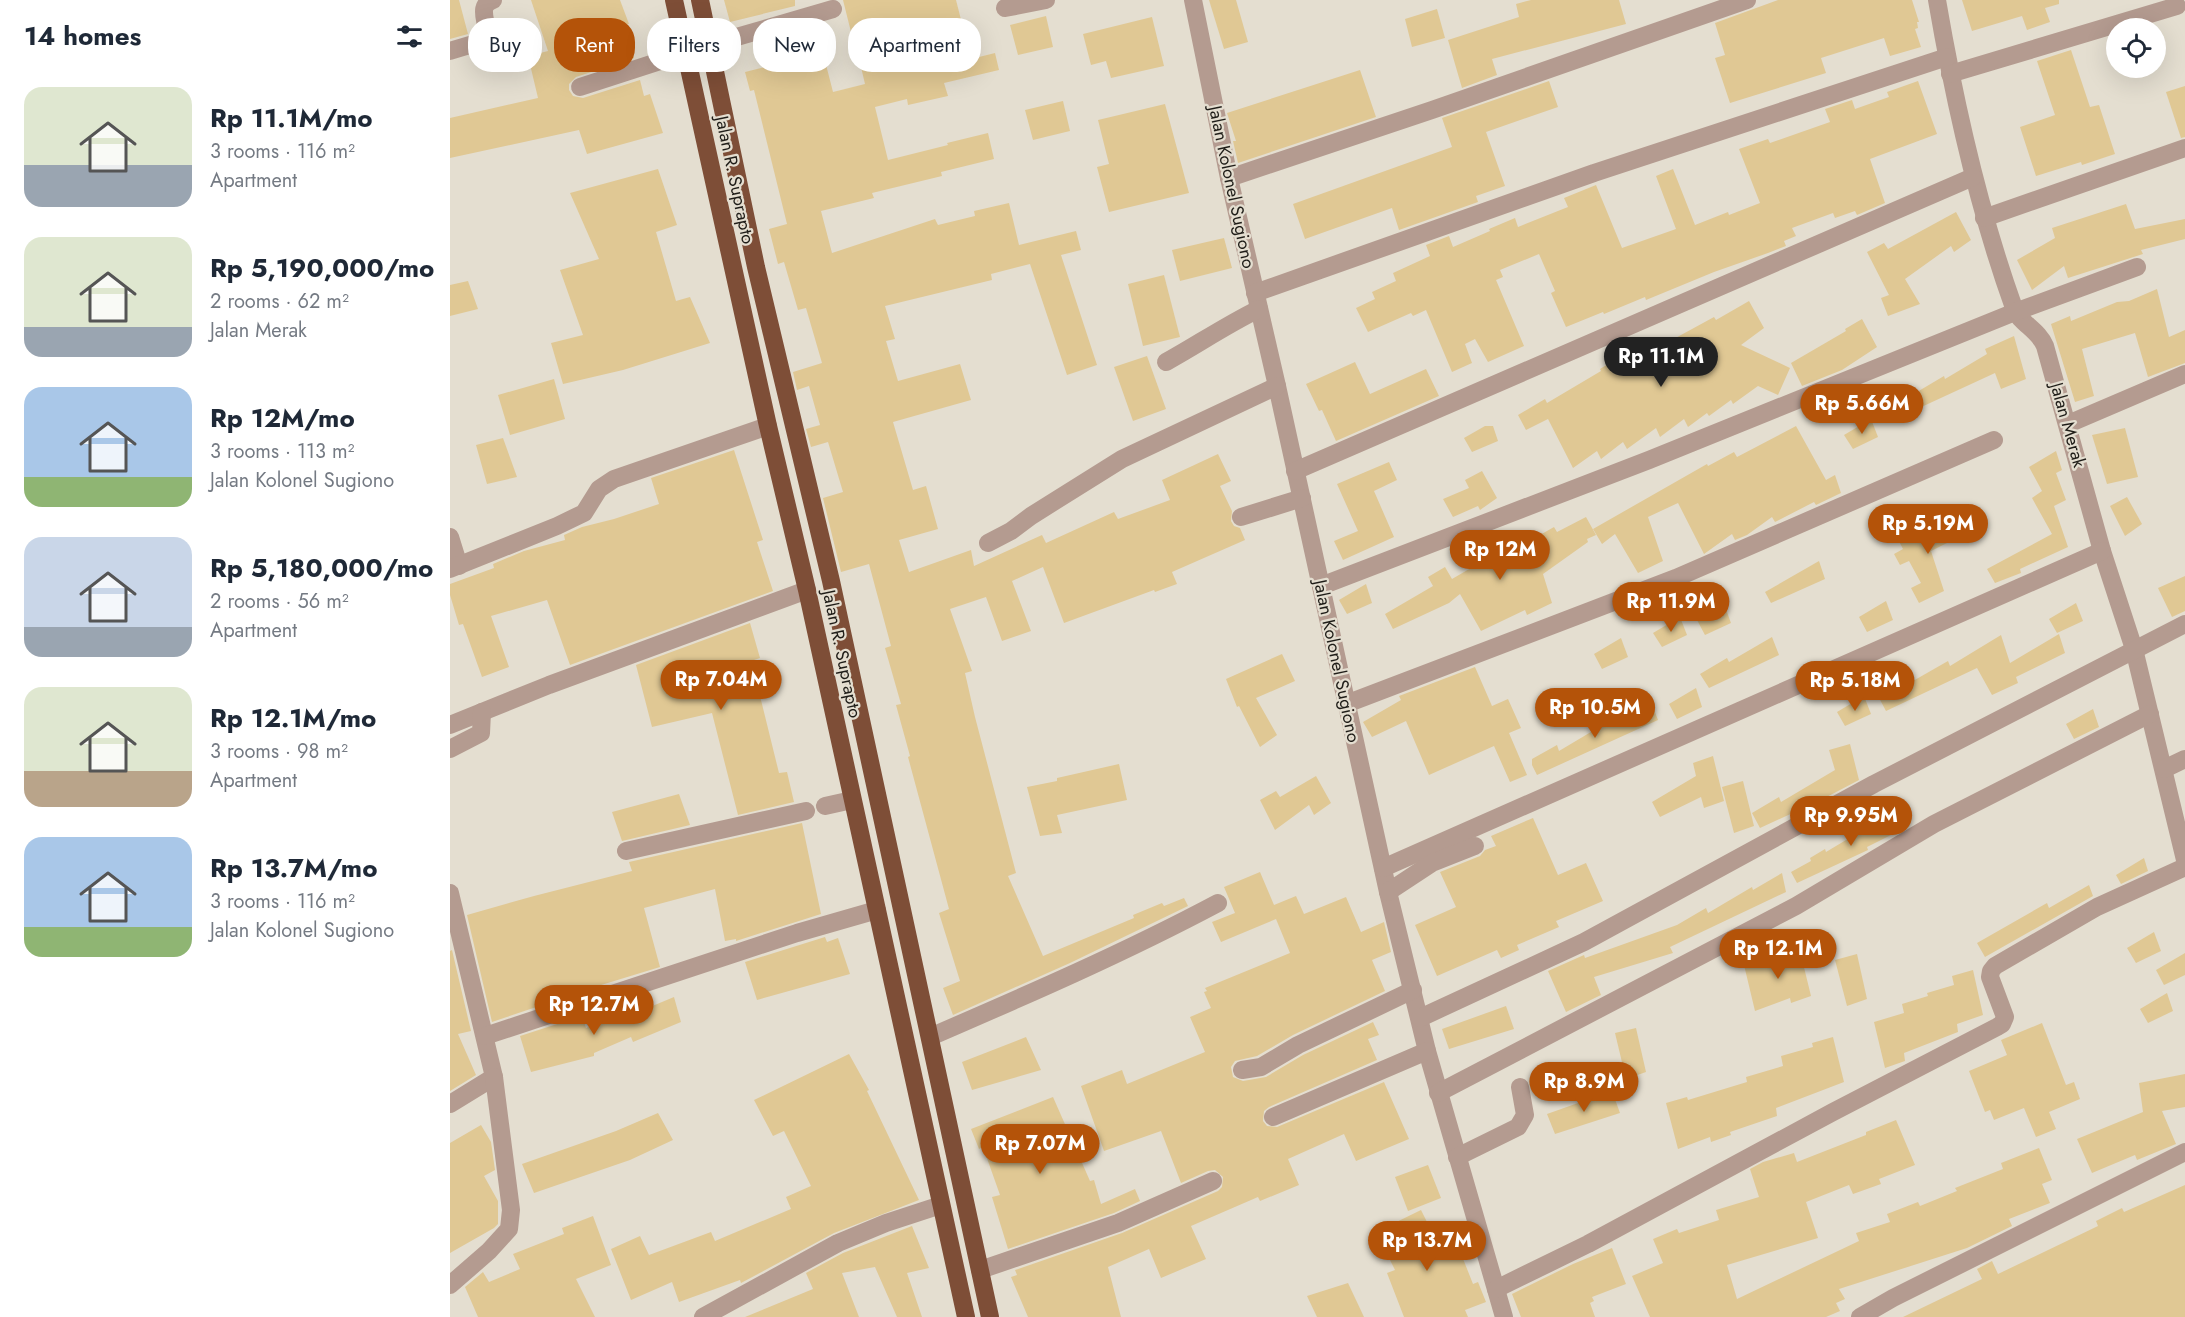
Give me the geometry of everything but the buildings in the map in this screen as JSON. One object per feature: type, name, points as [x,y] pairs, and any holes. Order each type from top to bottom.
[{"type":"highway","name":"Jalan R. Suprapto","points":[[674,0],[678,18]]},
{"type":"highway","name":"Jalan R. Suprapto","points":[[700,0],[704,18]]},
{"type":"highway","name":"Jalan R. Suprapto","points":[[689,72],[807,590],[966,1317]]},
{"type":"highway","name":"Jalan R. Suprapto","points":[[716,72],[756,267],[831,580],[990,1317]]},
{"type":"highway","points":[[866,858],[890,853]]},
{"type":"street","points":[[450,51],[483,41],[486,38],[488,29],[484,6],[493,0]]},
{"type":"street","points":[[1005,8],[1046,0]]},
{"type":"street","name":"Jalan Kolonel Sugiono","points":[[1193,0],[1229,178],[1322,586],[1388,892],[1438,1093],[1504,1317]]},
{"type":"street","points":[[1229,178],[1746,0]]},
{"type":"street","name":"Jalan Merak","points":[[1937,0],[1948,66],[1984,218],[2015,312],[2042,339],[2068,424],[2102,551],[2134,649],[2185,860]]},
{"type":"street","points":[[1166,362],[1195,346],[1257,301],[1594,173],[1948,66],[2177,6]]},
{"type":"street","points":[[741,36],[833,9]]},
{"type":"street","points":[[580,87],[647,65]]},
{"type":"street","points":[[1984,218],[2185,148]]},
{"type":"street","points":[[1296,471],[1973,177]]},
{"type":"street","points":[[1322,586],[1649,460],[2015,312],[2137,267]]},
{"type":"street","points":[[2068,424],[2185,374]]},
{"type":"street","points":[[988,543],[1011,531],[1122,459],[1277,386]]},
{"type":"street","points":[[450,537],[454,567],[584,513],[599,489],[614,478],[768,426]]},
{"type":"street","points":[[1346,704],[1676,578],[1994,440]]},
{"type":"street","points":[[1241,517],[1302,498]]},
{"type":"street","points":[[1383,868],[2102,551]]},
{"type":"street","points":[[450,725],[807,590]]},
{"type":"street","points":[[1420,1018],[1584,942],[1874,784],[2185,624]]},
{"type":"street","points":[[450,749],[481,733],[482,712]]},
{"type":"street","points":[[1438,1093],[1785,912],[1934,824],[2150,714]]},
{"type":"street","points":[[2164,769],[2185,759]]},
{"type":"street","points":[[825,806],[852,800]]},
{"type":"street","points":[[626,851],[806,811]]},
{"type":"street","points":[[1388,892],[1432,863],[1474,846]]},
{"type":"street","points":[[1496,1289],[1598,1239],[2002,1024],[2005,1017],[1990,977],[1995,966],[2097,907],[2185,867]]},
{"type":"street","points":[[450,893],[494,1077],[511,1210],[510,1229],[450,1285]]},
{"type":"street","points":[[930,1037],[1141,944],[1218,903]]},
{"type":"street","points":[[485,1036],[797,933],[877,910]]},
{"type":"street","points":[[1242,1070],[1261,1067],[1298,1044],[1413,990]]},
{"type":"street","points":[[1273,1117],[1427,1051]]},
{"type":"street","points":[[450,1104],[494,1077]]},
{"type":"street","points":[[1457,1157],[1518,1127],[1525,1114],[1520,1087]]},
{"type":"street","points":[[1860,1317],[1893,1298],[2185,1152]]},
{"type":"street","points":[[980,1270],[1118,1223],[1214,1181]]},
{"type":"street","points":[[703,1317],[838,1243],[886,1223],[941,1205]]}]
